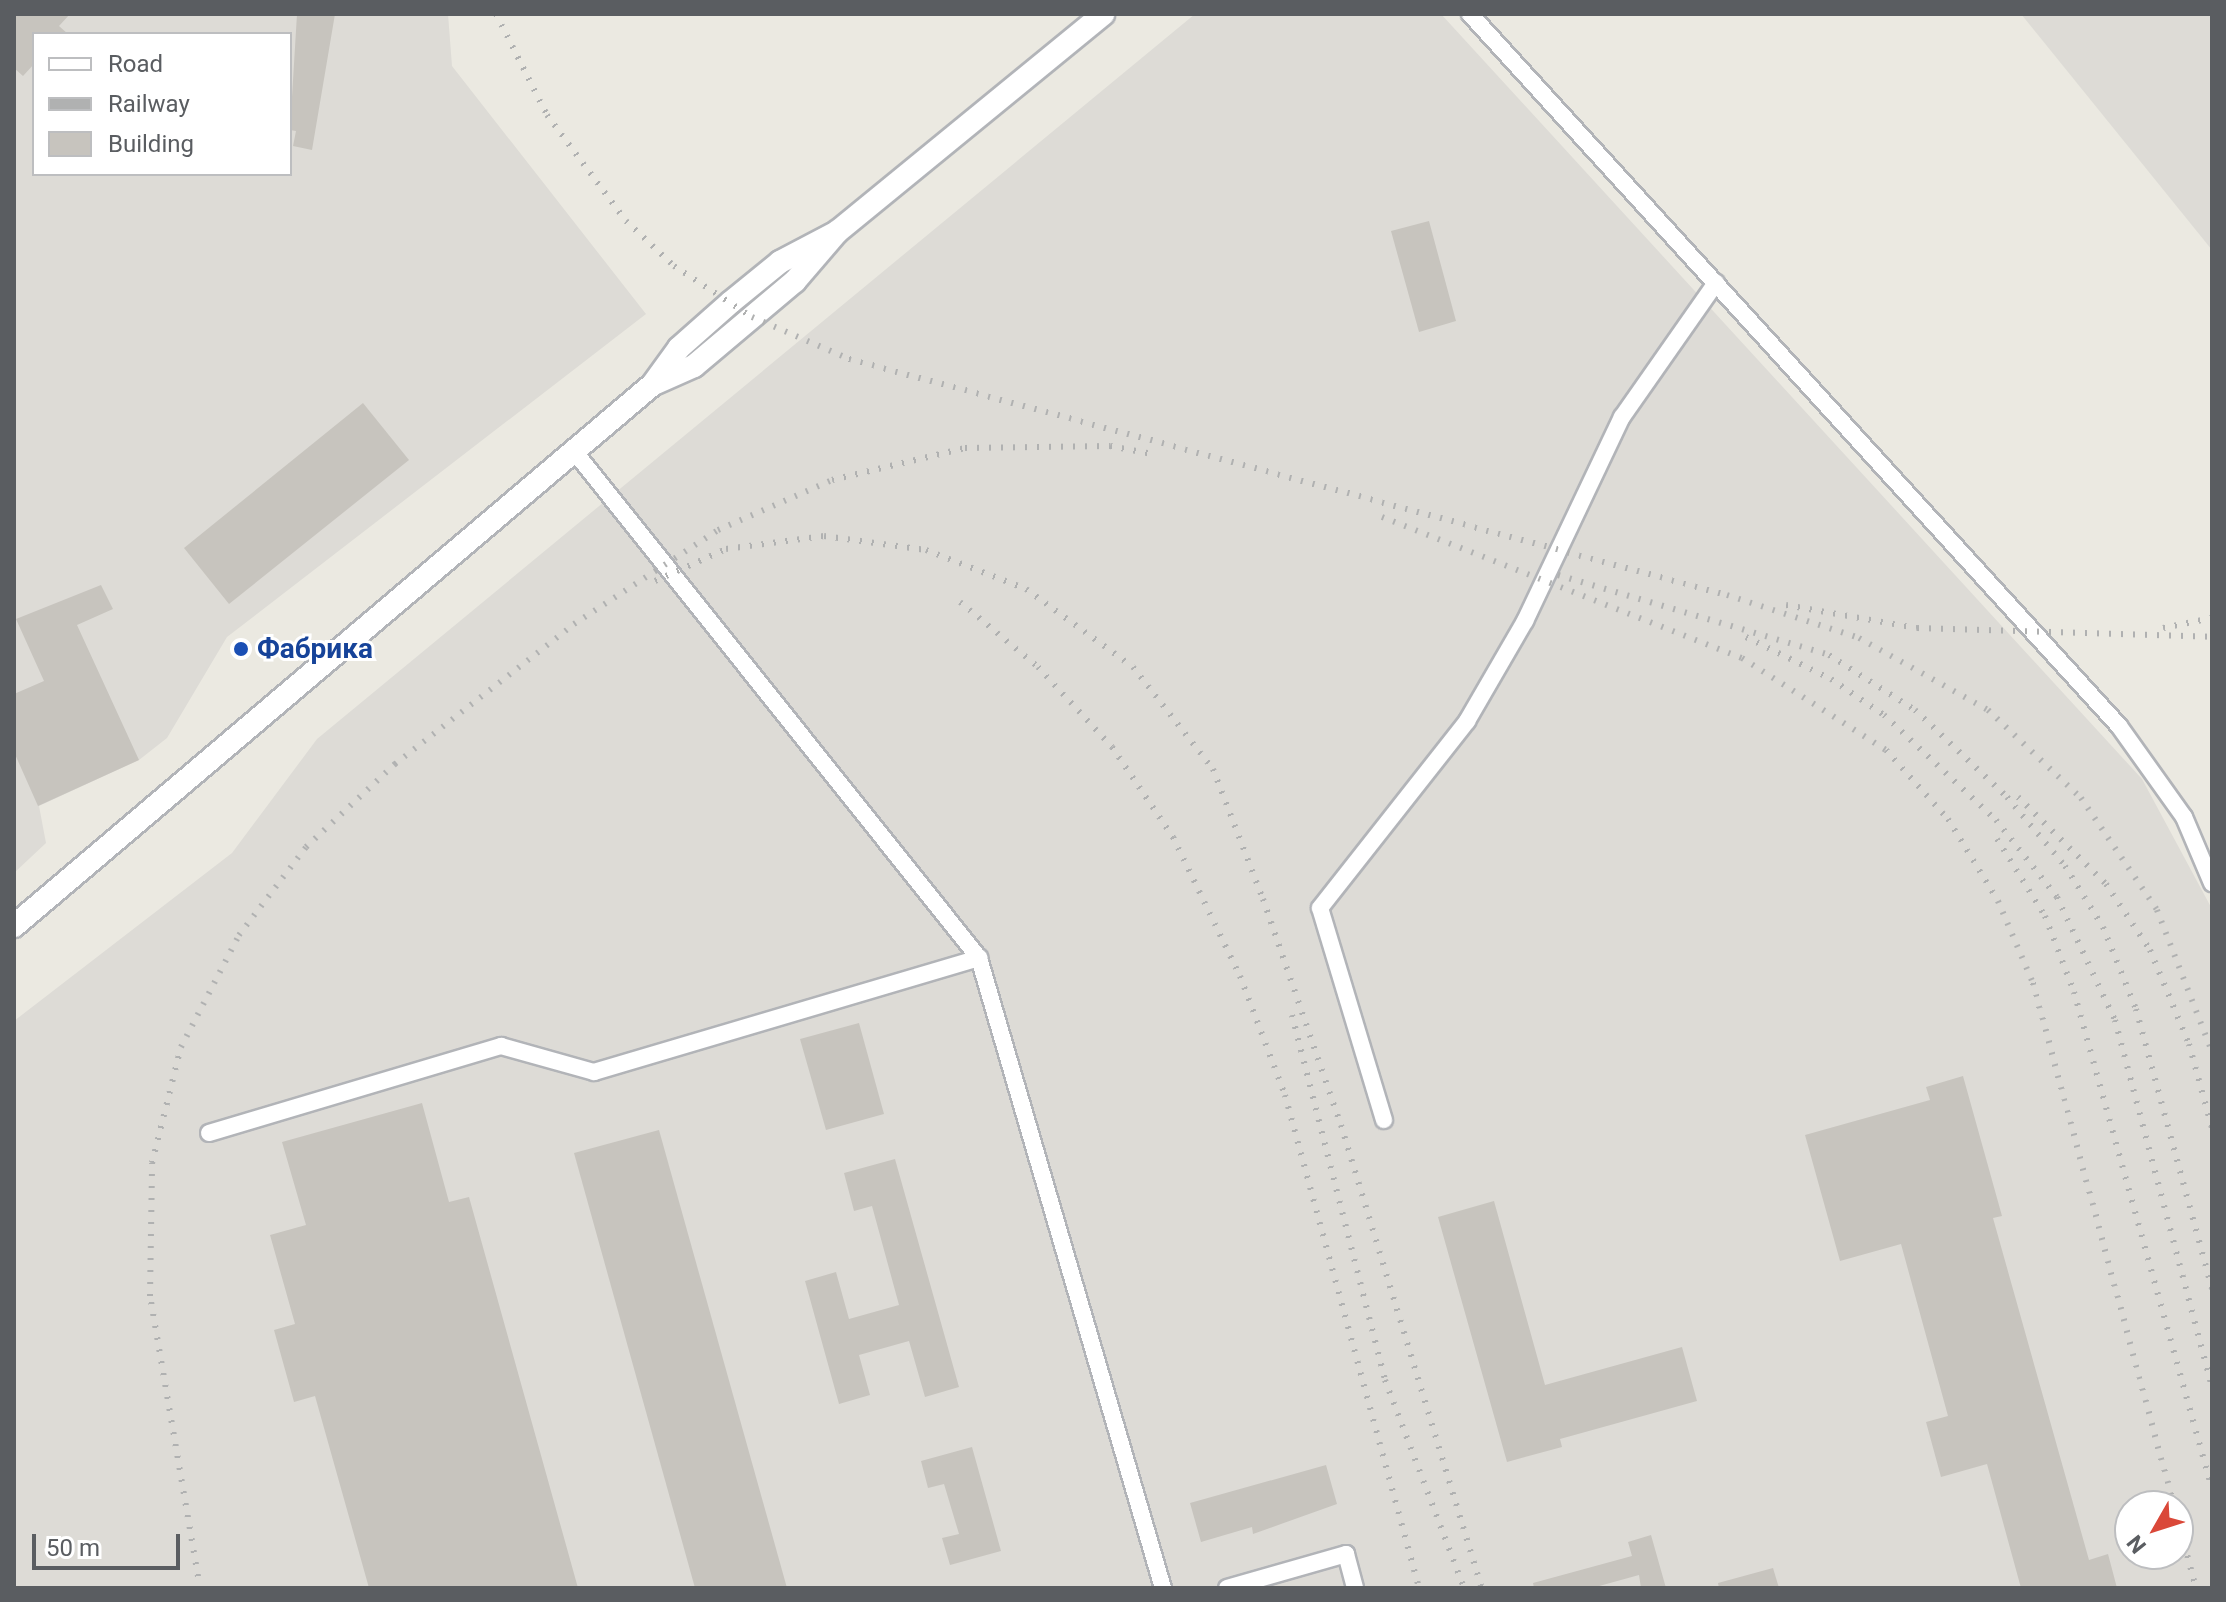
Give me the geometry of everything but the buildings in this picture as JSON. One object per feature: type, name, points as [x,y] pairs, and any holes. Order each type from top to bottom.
[{"type":"street","points":[[14,926],[653,384],[679,348],[731,302],[780,262],[837,232],[1103,14]]},
{"type":"street","points":[[1470,14],[2119,726],[2184,817],[2212,883]]},
{"type":"street","points":[[1384,1120],[1320,908],[1467,721],[1525,621],[1622,417],[1716,283]]},
{"type":"street","points":[[574,451],[979,958],[1163,1588]]},
{"type":"street","points":[[209,1133],[501,1046],[594,1072],[979,958]]},
{"type":"street","points":[[1227,1588],[1346,1554],[1355,1588]]},
{"type":"shaded area","points":[[14,14],[448,14],[452,66],[646,314],[227,637],[167,738],[139,760],[39,806],[46,843],[14,873]]},
{"type":"shaded area","points":[[1195,14],[1441,14],[2142,779],[2212,909],[2212,1588],[14,1588],[14,1021],[232,853],[317,739]]},
{"type":"shaded area","points":[[2021,14],[2212,14],[2212,250]]},
{"type":"railway","points":[[496,14],[547,115],[626,221],[674,266],[752,317],[849,359],[1727,595],[1859,638],[1988,710],[2081,798],[2157,910],[2212,1052]]},
{"type":"railway","points":[[200,1588],[150,1296],[152,1163],[181,1047],[239,935],[306,847],[395,764],[574,624],[718,530],[832,480],[965,448],[1110,446],[1152,454]]},
{"type":"railway","points":[[1382,517],[1742,658],[1886,750],[1948,819],[1998,901],[2033,983],[2170,1490]]},
{"type":"railway","points":[[655,581],[726,549],[824,536],[926,550],[1026,589],[1133,667],[1213,769],[1263,899],[1341,1125],[1482,1588]]},
{"type":"railway","points":[[1558,575],[1829,655],[1915,710],[2007,797],[2065,866],[2103,927],[2136,1009],[2212,1289]]},
{"type":"railway","points":[[960,602],[1038,667],[1112,747],[1173,837],[1240,976],[1285,1095],[1419,1588]]},
{"type":"railway","points":[[1786,605],[1917,628],[2212,637]]},
{"type":"railway","points":[[2163,628],[2212,618]]},
{"type":"railway","points":[[1746,637],[1831,679],[1884,715],[1996,820],[2057,897],[2115,1020],[2212,1386]]},
{"type":"railway","points":[[2018,797],[2106,884],[2150,950],[2189,1044],[2212,1128]]},
{"type":"railway","points":[[1997,839],[2045,916],[2074,992],[2212,1489]]},
{"type":"railway","points":[[1292,1015],[1385,1380],[1464,1588]]},
{"type":"railway","points":[[2191,1570],[2196,1588]]},
{"type":"place","name":"Фабрика","points":[[241,649]]}]
